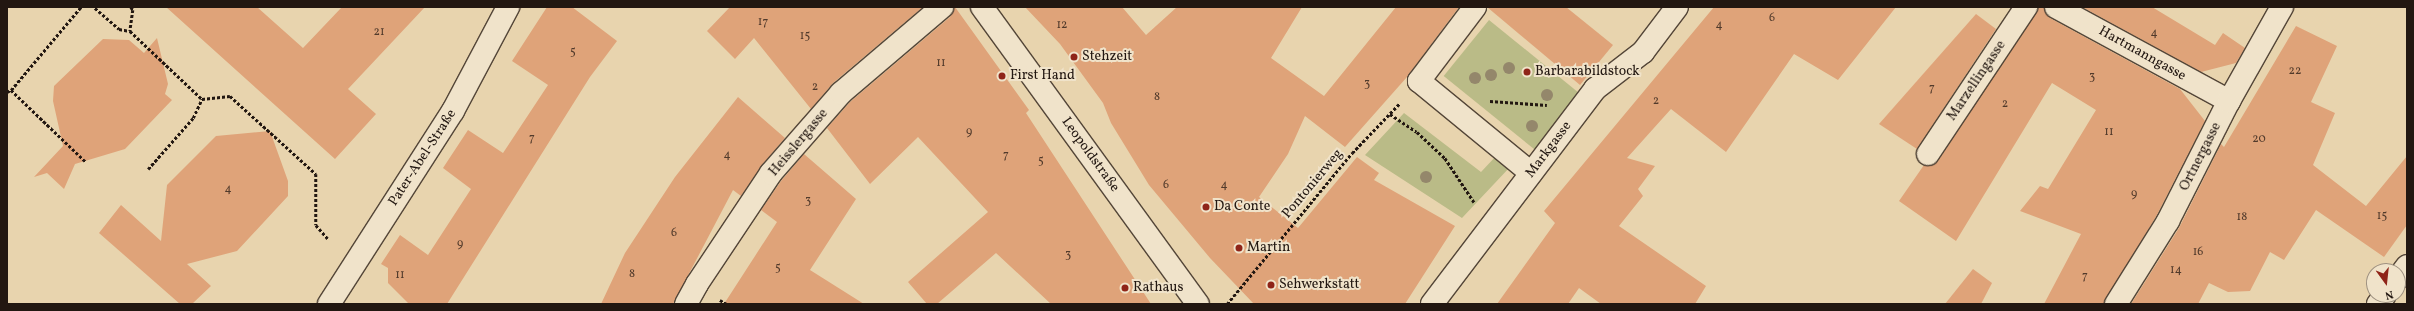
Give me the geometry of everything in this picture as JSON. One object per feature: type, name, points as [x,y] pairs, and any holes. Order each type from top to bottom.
[{"type":"street","name":"Pater-Abel-Straße","points":[[329,304],[453,111],[508,7]]},
{"type":"street","name":"Heisslergasse","points":[[686,304],[696,284],[771,174],[841,93],[942,7]]},
{"type":"street","name":"Leopoldstraße","points":[[982,7],[1198,304]]},
{"type":"street","points":[[1475,7],[1419,81],[1531,173]]},
{"type":"street","name":"Markgasse","points":[[1432,304],[1595,89],[1643,52],[1677,7]]},
{"type":"street","name":"Marzellingasse","points":[[1928,154],[2026,7]]},
{"type":"street","name":"Hartmanngasse","points":[[2056,7],[2229,102]]},
{"type":"street","name":"Ortnergasse","points":[[2116,304],[2168,221],[2229,102],[2282,7]]},
{"type":"path","points":[[7,92],[11,90],[81,7]]},
{"type":"path","points":[[95,7],[119,29],[130,31],[202,99],[230,96],[316,174],[316,225],[328,238]]},
{"type":"path","points":[[130,31],[133,10],[131,7]]},
{"type":"path","name":"Pontonierweg","points":[[1227,304],[1352,153],[1390,114],[1419,81]]},
{"type":"path","points":[[11,90],[85,161]]},
{"type":"path","points":[[148,169],[193,118],[202,99]]},
{"type":"path","points":[[1487,101],[1582,107]]},
{"type":"path","points":[[1390,114],[1416,132],[1445,158],[1490,228]]},
{"type":"green space","points":[[1489,20],[1580,94],[1535,150],[1444,76]]},
{"type":"green space","points":[[1404,113],[1481,172],[1497,155],[1510,167],[1462,218],[1365,155]]},
{"type":"building","points":[[166,7],[257,7],[303,48],[342,7],[425,7],[348,89],[376,114],[335,159]]},
{"type":"building","points":[[547,7],[572,7],[617,41],[590,77],[447,304],[409,304],[388,283],[388,268],[381,264],[400,235],[428,255],[471,189],[443,168],[468,130],[503,153],[548,85],[512,61]]},
{"type":"building","points":[[730,7],[923,7],[833,83],[811,109],[754,38],[735,59],[707,31]]},
{"type":"building","points":[[955,7],[1029,110],[1026,113],[1151,304],[1051,304],[996,253],[937,304],[927,304],[908,282],[988,212],[918,137],[870,184],[827,128],[850,102],[950,17]]},
{"type":"building","points":[[1025,7],[1122,7],[1146,35],[1177,7],[1302,7],[1271,58],[1324,96],[1396,7],[1459,7],[1407,77],[1345,147],[1305,116],[1288,154],[1259,197],[1298,228],[1357,157],[1379,173],[1374,180],[1455,226],[1405,304],[1254,304],[1210,258],[1149,185],[1111,123],[1103,103],[1060,44]]},
{"type":"building","points":[[1487,7],[1566,7],[1613,45],[1580,85]]},
{"type":"building","points":[[1714,7],[1896,7],[1838,80],[1794,54],[1726,152],[1671,109],[1627,158],[1655,166],[1638,189],[1643,196],[1619,226],[1706,286],[1695,304],[1601,304],[1579,288],[1568,304],[1497,304],[1555,223],[1544,211]]},
{"type":"building","points":[[2039,7],[2044,7],[2050,18],[2180,89],[2205,121],[2157,215],[2104,304],[2044,304],[2081,234],[2020,211],[2040,186],[2048,189],[2096,110],[2052,83],[1956,241],[1899,201],[1924,165],[1933,165],[1938,161]]},
{"type":"building","points":[[2082,7],[2152,7],[2215,45],[2223,33],[2245,48],[2236,63],[2201,72]]},
{"type":"building","points":[[1976,14],[1996,29],[1917,149],[1879,124]]},
{"type":"building","points":[[2296,26],[2337,46],[2311,102],[2335,113],[2313,165],[2366,206],[2407,156],[2407,225],[2384,257],[2316,210],[2284,260],[2270,252],[2250,291],[2228,292],[2209,283],[2198,304],[2131,304],[2179,228],[2221,144],[2224,147]]},
{"type":"building","points":[[157,38],[168,84],[165,94],[172,100],[125,149],[75,164],[64,189],[47,173],[34,177],[63,146],[53,101],[54,86],[103,39],[129,40],[144,53]]},
{"type":"building","points":[[738,97],[785,138],[762,165],[741,196],[733,190],[673,304],[601,304],[625,253],[675,177]]},
{"type":"building","points":[[270,131],[288,181],[288,196],[237,251],[187,264],[211,286],[192,304],[180,304],[99,233],[121,205],[161,241],[167,185],[216,136]]},
{"type":"building","points":[[804,154],[856,199],[810,270],[864,304],[724,304],[777,222],[761,210],[781,181]]},
{"type":"building","points":[[1973,269],[1992,283],[1981,304],[1945,304]]},
{"type":"place","name":"Stehzeit","points":[[1074,57]]},
{"type":"place","name":"Barbarabildstock","points":[[1527,72]]},
{"type":"place","name":"First Hand","points":[[1002,76]]},
{"type":"place","name":"Da Conte","points":[[1206,207]]},
{"type":"place","name":"Martin","points":[[1239,248]]},
{"type":"place","name":"Sehwerkstatt","points":[[1271,285]]},
{"type":"place","name":"Rathaus","points":[[1125,288]]}]
